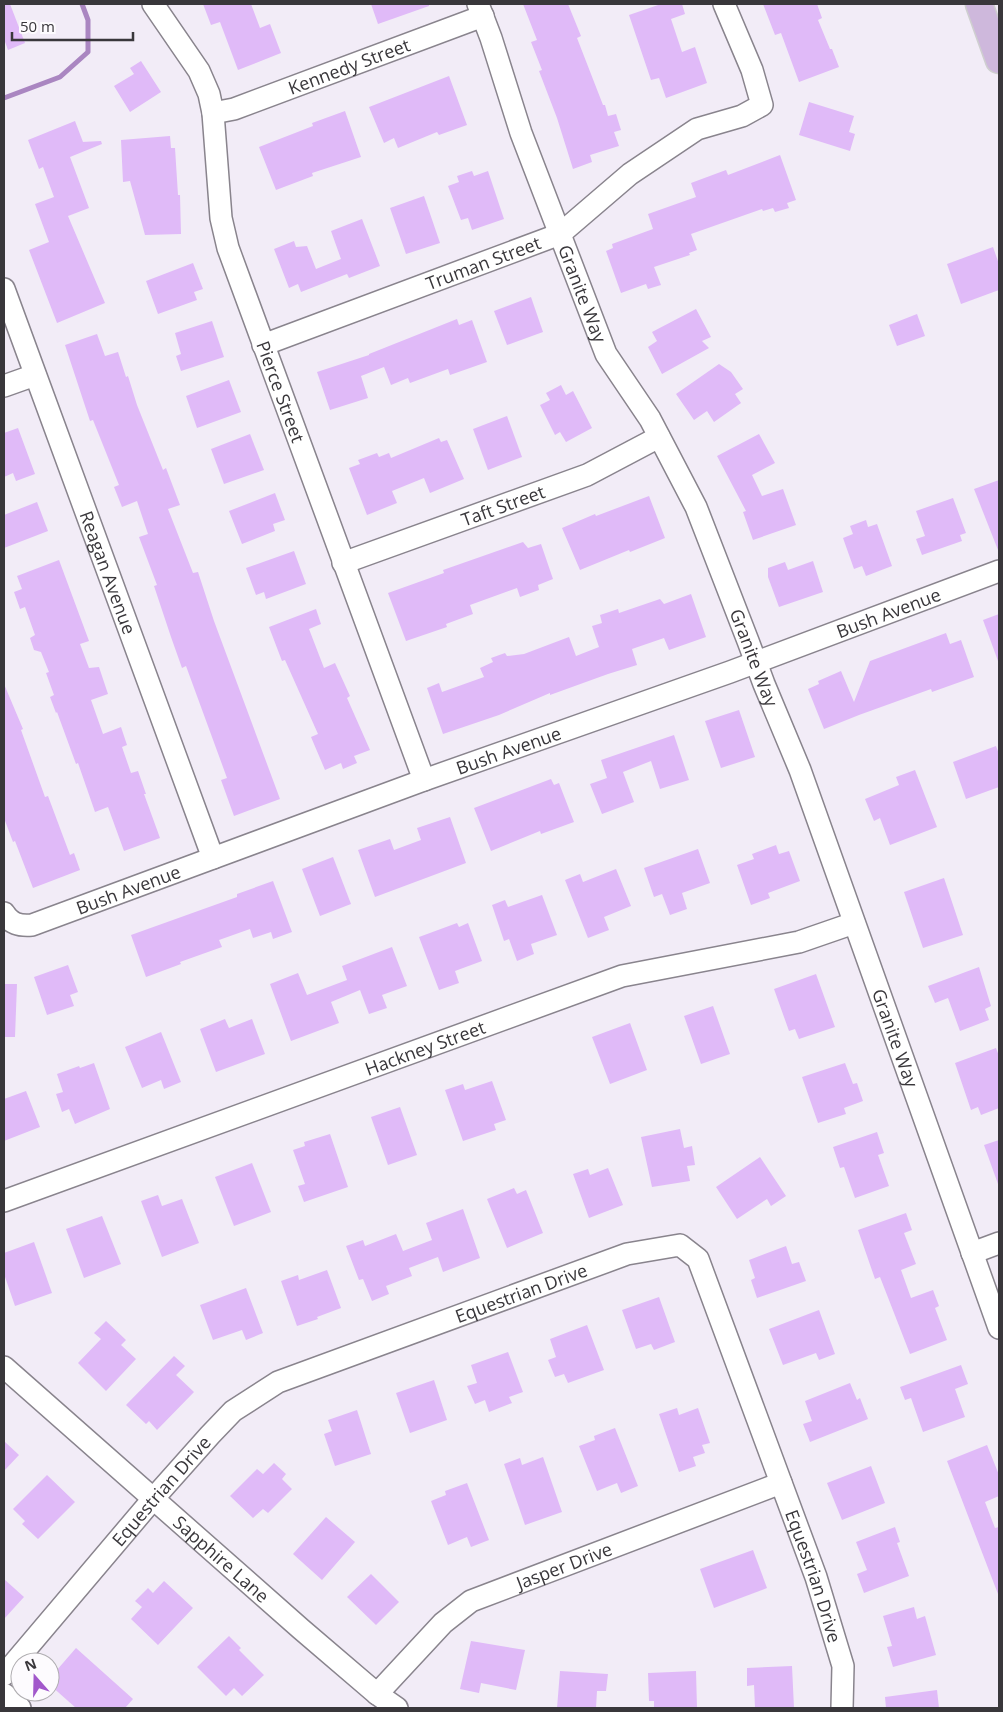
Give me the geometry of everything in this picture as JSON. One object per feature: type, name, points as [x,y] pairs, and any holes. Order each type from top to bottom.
[{"type":"main road","points":[[979,4],[999,60]]},
{"type":"street","name":"Pierce Street","points":[[153,4],[199,71],[209,94],[213,113],[222,218],[228,248],[424,780]]},
{"type":"street","name":"Truman Street","points":[[264,345],[560,234],[630,174],[697,128],[742,116],[762,104],[752,70],[724,4]]},
{"type":"street","name":"Kennedy Street","points":[[213,113],[234,109],[481,10]]},
{"type":"street","name":"Granite Way","points":[[481,10],[521,133],[606,354],[650,419],[696,507],[800,770],[999,1328]]},
{"type":"street","name":"Reagan Avenue","points":[[4,289],[212,858]]},
{"type":"street","points":[[4,386],[36,375]]},
{"type":"street","name":"Taft Street","points":[[343,563],[587,475],[659,437]]},
{"type":"street","name":"Bush Avenue","points":[[10,919],[32,925],[424,780],[756,662],[999,572]]},
{"type":"street","name":"Hackney Street","points":[[4,1201],[622,976],[799,942],[854,922]]},
{"type":"street","points":[[972,1253],[999,1243]]},
{"type":"street","name":"Equestrian Drive","points":[[4,1675],[153,1499],[233,1411],[278,1382],[627,1254],[680,1245],[698,1259],[816,1577],[843,1666],[842,1708]]},
{"type":"street","name":"Sapphire Lane","points":[[4,1367],[377,1694],[397,1708]]},
{"type":"street","name":"Jasper Drive","points":[[377,1694],[443,1623],[471,1601],[781,1483]]},
{"type":"street","points":[[4,1694],[20,1708]]},
{"type":"building","points":[[4,4],[10,4],[25,43],[8,50],[4,39]]},
{"type":"building","points":[[203,4],[251,4],[260,28],[270,24],[281,53],[238,70],[220,22],[211,25]]},
{"type":"building","points":[[371,4],[429,4],[429,6],[378,24]]},
{"type":"building","points":[[523,4],[568,4],[581,36],[577,38],[603,105],[605,105],[608,116],[616,114],[621,130],[614,132],[619,146],[590,155],[592,162],[573,169],[557,118],[539,71],[542,70],[531,42],[537,40]]},
{"type":"building","points":[[661,4],[682,4],[685,14],[671,19],[682,52],[695,47],[707,83],[666,98],[659,78],[651,80],[629,15]]},
{"type":"building","points":[[763,4],[817,4],[822,18],[818,20],[839,67],[799,82],[781,33],[775,35]]},
{"type":"building","points":[[141,61],[161,92],[130,112],[114,86],[134,74],[130,68]]},
{"type":"building","points":[[449,76],[467,125],[439,135],[437,132],[398,148],[394,138],[384,143],[369,107]]},
{"type":"building","points":[[809,102],[854,116],[849,132],[855,134],[850,151],[799,135]]},
{"type":"building","points":[[345,111],[361,157],[312,173],[313,176],[276,190],[259,147],[313,126],[312,123]]},
{"type":"building","points":[[75,121],[83,142],[101,141],[102,144],[70,157],[89,208],[68,216],[105,303],[57,323],[29,250],[49,242],[35,204],[54,197],[43,167],[39,169],[28,140]]},
{"type":"building","points":[[170,136],[171,148],[175,148],[178,195],[180,195],[181,234],[145,235],[130,181],[123,182],[121,140]]},
{"type":"building","points":[[780,155],[796,200],[787,203],[789,208],[775,212],[773,208],[763,211],[762,209],[691,234],[697,250],[689,253],[690,255],[654,267],[661,285],[648,289],[646,284],[621,293],[606,251],[613,248],[612,244],[653,229],[648,214],[696,197],[691,183],[726,170],[728,175]]},
{"type":"building","points":[[472,171],[474,176],[488,171],[504,219],[472,230],[468,218],[461,220],[448,186],[459,182],[457,176]]},
{"type":"building","points":[[424,196],[440,243],[406,254],[390,208]]},
{"type":"building","points":[[362,219],[380,266],[349,278],[347,274],[301,292],[298,284],[289,288],[274,249],[294,241],[296,247],[307,246],[316,269],[341,259],[331,231]]},
{"type":"building","points":[[993,247],[999,264],[999,290],[961,304],[947,264]]},
{"type":"building","points":[[193,263],[203,289],[194,292],[197,300],[158,314],[146,281]]},
{"type":"building","points":[[531,297],[543,332],[507,345],[494,311]]},
{"type":"building","points":[[696,309],[711,337],[702,341],[709,348],[662,374],[648,347],[657,341],[652,332]]},
{"type":"building","points":[[917,314],[925,336],[897,346],[889,325]]},
{"type":"building","points":[[457,319],[459,325],[472,320],[487,362],[450,375],[448,369],[410,383],[408,378],[391,385],[384,367],[361,376],[368,398],[330,410],[317,372],[369,355]]},
{"type":"building","points":[[212,321],[224,357],[181,371],[176,356],[181,354],[175,333]]},
{"type":"building","points":[[97,334],[105,356],[118,352],[163,470],[166,468],[180,505],[168,509],[193,573],[198,572],[214,621],[280,799],[234,816],[221,780],[227,778],[186,666],[182,668],[154,586],[157,585],[139,537],[148,534],[137,501],[122,507],[114,487],[119,485],[93,420],[90,421],[65,345]]},
{"type":"building","points":[[719,364],[731,372],[743,389],[735,394],[741,403],[714,422],[707,411],[694,420],[676,394]]},
{"type":"building","points":[[229,380],[241,412],[197,428],[186,396]]},
{"type":"building","points":[[561,385],[566,395],[573,391],[592,428],[566,442],[560,432],[555,435],[540,405],[550,400],[546,393]]},
{"type":"building","points":[[507,416],[522,457],[488,470],[473,429]]},
{"type":"building","points":[[18,428],[35,474],[16,481],[13,473],[4,477],[4,433]]},
{"type":"building","points":[[250,434],[264,470],[224,484],[211,449]]},
{"type":"building","points":[[759,434],[775,463],[752,475],[762,496],[783,489],[796,525],[753,540],[743,512],[746,511],[717,456]]},
{"type":"building","points":[[439,438],[441,442],[447,440],[464,479],[430,493],[424,478],[392,491],[397,503],[367,515],[349,468],[360,464],[358,460],[377,453],[379,457],[389,453],[391,458]]},
{"type":"building","points":[[999,480],[999,550],[998,550],[974,489]]},
{"type":"building","points":[[275,493],[285,520],[273,524],[275,531],[242,544],[229,511]]},
{"type":"building","points":[[649,496],[665,538],[580,570],[562,528],[595,514],[596,516]]},
{"type":"building","points":[[953,498],[966,533],[960,535],[962,541],[922,555],[916,539],[925,536],[916,511]]},
{"type":"building","points":[[37,502],[48,531],[4,548],[4,515]]},
{"type":"building","points":[[866,520],[868,527],[877,524],[892,566],[866,576],[862,566],[854,569],[843,538],[853,534],[850,526]]},
{"type":"building","points":[[523,542],[528,548],[541,544],[553,579],[538,585],[539,590],[520,597],[517,588],[470,605],[473,614],[446,624],[447,627],[406,641],[388,593],[444,573],[443,570]]},
{"type":"building","points":[[294,551],[306,584],[266,599],[264,592],[256,595],[246,568]]},
{"type":"building","points":[[59,560],[89,641],[80,644],[89,668],[99,667],[108,694],[91,700],[103,734],[121,727],[127,745],[122,747],[131,773],[138,771],[160,838],[124,851],[108,807],[95,812],[78,763],[76,764],[50,697],[54,695],[46,673],[49,672],[41,652],[34,650],[30,638],[35,635],[25,607],[20,609],[14,592],[22,589],[17,576]]},
{"type":"building","points":[[813,561],[823,592],[779,607],[768,577],[768,568],[785,562],[788,570]]},
{"type":"building","points":[[691,594],[706,637],[669,650],[664,638],[632,649],[637,665],[550,695],[550,693],[499,715],[443,734],[427,688],[439,683],[442,692],[484,677],[480,668],[493,662],[491,658],[505,653],[507,656],[524,654],[569,637],[576,656],[599,647],[592,626],[602,623],[600,615],[618,609],[619,613],[660,599],[664,604]]},
{"type":"building","points":[[316,609],[321,624],[309,629],[324,668],[335,663],[350,696],[347,698],[370,750],[354,756],[357,763],[343,769],[341,763],[325,770],[311,737],[318,734],[285,660],[282,661],[269,627]]},
{"type":"building","points":[[999,614],[999,661],[998,661],[983,620]]},
{"type":"building","points":[[946,633],[950,644],[961,640],[974,677],[932,692],[931,689],[824,729],[808,689],[819,684],[818,681],[841,671],[854,702],[870,661]]},
{"type":"building","points":[[4,684],[23,729],[21,730],[45,797],[48,796],[70,855],[74,853],[80,870],[33,888],[4,818]]},
{"type":"building","points":[[739,710],[755,757],[721,768],[705,721]]},
{"type":"building","points":[[674,735],[689,780],[660,789],[651,761],[623,772],[634,802],[602,814],[590,784],[607,778],[601,760]]},
{"type":"building","points":[[996,746],[999,754],[999,787],[966,799],[953,762]]},
{"type":"building","points":[[915,770],[937,827],[890,845],[880,818],[874,821],[865,799],[899,785],[896,777]]},
{"type":"building","points":[[551,779],[554,785],[559,783],[574,822],[541,834],[540,831],[491,851],[474,808]]},
{"type":"building","points":[[450,817],[466,863],[375,897],[358,850],[390,839],[394,850],[421,840],[417,828]]},
{"type":"building","points":[[776,845],[779,854],[789,851],[800,881],[768,893],[770,898],[751,905],[737,865],[754,859],[752,854]]},
{"type":"building","points":[[698,849],[710,883],[682,893],[687,909],[670,915],[662,894],[654,897],[644,868]]},
{"type":"building","points":[[333,857],[351,904],[320,916],[302,869]]},
{"type":"building","points":[[616,869],[631,906],[604,917],[609,930],[588,938],[565,880],[580,874],[583,882]]},
{"type":"building","points":[[944,878],[963,935],[923,948],[904,892]]},
{"type":"building","points":[[273,881],[292,932],[273,939],[271,932],[253,938],[250,929],[219,940],[222,947],[146,977],[131,935],[237,897],[237,894]]},
{"type":"building","points":[[542,895],[557,935],[531,944],[534,954],[517,961],[509,939],[504,941],[492,905],[505,900],[508,907]]},
{"type":"building","points":[[457,923],[459,927],[468,923],[482,961],[455,971],[459,983],[439,990],[419,937]]},
{"type":"building","points":[[392,947],[407,986],[382,995],[387,1008],[369,1014],[360,990],[331,1002],[339,1023],[291,1041],[270,984],[298,973],[307,995],[347,980],[342,966]]},
{"type":"building","points":[[68,965],[78,992],[70,995],[74,1006],[47,1015],[34,977]]},
{"type":"building","points":[[979,967],[991,1006],[985,1009],[989,1020],[960,1031],[948,998],[935,1003],[928,986]]},
{"type":"building","points":[[816,974],[835,1027],[799,1039],[795,1029],[789,1031],[774,989]]},
{"type":"building","points":[[4,984],[17,984],[15,1037],[4,1037]]},
{"type":"building","points":[[713,1006],[730,1054],[701,1064],[684,1016]]},
{"type":"building","points":[[225,1019],[229,1028],[252,1019],[265,1054],[216,1072],[200,1029]]},
{"type":"building","points":[[630,1023],[647,1070],[610,1084],[592,1037]]},
{"type":"building","points":[[161,1032],[181,1082],[164,1089],[161,1080],[142,1088],[125,1047]]},
{"type":"building","points":[[996,1048],[999,1056],[999,1108],[981,1115],[978,1107],[971,1110],[955,1063]]},
{"type":"building","points":[[94,1063],[110,1109],[75,1124],[69,1109],[62,1112],[56,1094],[63,1092],[57,1074]]},
{"type":"building","points":[[845,1063],[853,1084],[857,1083],[863,1101],[844,1108],[846,1114],[818,1123],[802,1077]]},
{"type":"building","points":[[492,1081],[506,1120],[494,1124],[496,1130],[463,1141],[445,1090],[463,1084],[465,1090]]},
{"type":"building","points":[[26,1091],[40,1127],[4,1141],[4,1099]]},
{"type":"building","points":[[400,1107],[417,1155],[388,1165],[371,1117]]},
{"type":"building","points":[[680,1129],[684,1148],[692,1146],[695,1165],[687,1166],[690,1181],[652,1187],[641,1137]]},
{"type":"building","points":[[877,1132],[884,1153],[878,1155],[889,1186],[855,1198],[844,1167],[840,1168],[833,1147]]},
{"type":"building","points":[[330,1134],[348,1187],[304,1202],[298,1186],[305,1184],[293,1150],[305,1146],[304,1142]]},
{"type":"building","points":[[999,1140],[999,1184],[998,1184],[984,1145]]},
{"type":"building","points":[[760,1157],[786,1196],[771,1206],[767,1199],[737,1219],[716,1187]]},
{"type":"building","points":[[252,1163],[271,1212],[234,1226],[215,1177]]},
{"type":"building","points":[[608,1168],[623,1205],[589,1218],[573,1174],[588,1169],[590,1175]]},
{"type":"building","points":[[514,1188],[517,1194],[526,1190],[543,1233],[507,1248],[487,1199]]},
{"type":"building","points":[[158,1195],[162,1206],[182,1199],[199,1243],[162,1257],[141,1201]]},
{"type":"building","points":[[463,1209],[480,1258],[443,1272],[438,1257],[409,1268],[412,1276],[386,1286],[389,1294],[372,1301],[363,1279],[359,1280],[346,1246],[363,1240],[365,1246],[396,1234],[403,1251],[432,1240],[426,1223]]},
{"type":"building","points":[[906,1213],[912,1230],[904,1233],[916,1264],[901,1270],[911,1298],[933,1290],[939,1306],[935,1308],[947,1340],[910,1354],[880,1277],[875,1279],[858,1230]]},
{"type":"building","points":[[102,1216],[121,1264],[84,1278],[66,1229]]},
{"type":"building","points":[[34,1242],[52,1293],[15,1306],[4,1274],[4,1253]]},
{"type":"building","points":[[786,1246],[792,1264],[799,1262],[806,1281],[757,1298],[751,1280],[755,1278],[749,1260]]},
{"type":"building","points":[[327,1270],[341,1308],[297,1326],[281,1281],[298,1275],[299,1280]]},
{"type":"building","points":[[246,1288],[263,1333],[246,1340],[242,1330],[213,1340],[200,1305]]},
{"type":"building","points":[[659,1297],[675,1342],[654,1350],[651,1344],[636,1349],[622,1310]]},
{"type":"building","points":[[819,1310],[835,1354],[819,1360],[816,1353],[783,1365],[769,1329]]},
{"type":"building","points":[[106,1321],[126,1340],[121,1345],[136,1359],[106,1391],[78,1363],[101,1339],[94,1333]]},
{"type":"building","points":[[587,1325],[604,1370],[568,1383],[564,1374],[555,1377],[548,1360],[556,1357],[550,1339]]},
{"type":"building","points":[[508,1352],[523,1392],[509,1397],[512,1403],[489,1412],[485,1400],[475,1404],[467,1386],[477,1383],[471,1365]]},
{"type":"building","points":[[174,1356],[185,1366],[176,1375],[194,1392],[157,1430],[149,1421],[146,1424],[126,1405]]},
{"type":"building","points":[[961,1365],[968,1384],[955,1389],[965,1417],[923,1432],[911,1398],[905,1400],[900,1387]]},
{"type":"building","points":[[434,1380],[447,1420],[410,1433],[396,1393]]},
{"type":"building","points":[[850,1383],[857,1400],[860,1398],[868,1419],[810,1442],[803,1424],[812,1421],[805,1401]]},
{"type":"building","points":[[677,1408],[679,1415],[698,1408],[710,1443],[702,1445],[705,1453],[693,1457],[696,1466],[679,1472],[659,1414]]},
{"type":"building","points":[[357,1410],[371,1454],[335,1466],[324,1434],[332,1431],[328,1420]]},
{"type":"building","points":[[615,1428],[638,1486],[621,1493],[617,1483],[597,1491],[579,1446],[595,1440],[594,1436]]},
{"type":"building","points":[[4,1441],[19,1455],[4,1471]]},
{"type":"building","points":[[987,1445],[999,1475],[999,1496],[985,1502],[995,1528],[999,1527],[999,1594],[947,1461]]},
{"type":"building","points":[[543,1457],[562,1512],[525,1525],[504,1464],[520,1458],[522,1465]]},
{"type":"building","points":[[274,1463],[286,1474],[282,1479],[292,1489],[268,1513],[263,1509],[253,1518],[230,1496],[257,1469],[263,1474]]},
{"type":"building","points":[[871,1466],[885,1503],[842,1520],[827,1483]]},
{"type":"building","points":[[47,1475],[75,1502],[38,1539],[22,1524],[25,1521],[13,1509]]},
{"type":"building","points":[[467,1483],[489,1540],[471,1547],[467,1537],[448,1545],[431,1501],[446,1495],[445,1491]]},
{"type":"building","points":[[326,1517],[355,1542],[322,1580],[293,1554]]},
{"type":"building","points":[[895,1527],[900,1542],[897,1543],[909,1576],[864,1593],[857,1574],[867,1570],[856,1542]]},
{"type":"building","points":[[753,1550],[767,1588],[714,1608],[700,1569]]},
{"type":"building","points":[[371,1574],[399,1602],[376,1625],[347,1597]]},
{"type":"building","points":[[4,1579],[24,1597],[4,1619]]},
{"type":"building","points":[[164,1581],[193,1608],[158,1645],[131,1619],[142,1607],[135,1601],[148,1588],[153,1593]]},
{"type":"building","points":[[914,1607],[917,1619],[925,1616],[936,1655],[893,1667],[887,1647],[892,1646],[883,1616]]},
{"type":"building","points":[[229,1636],[241,1648],[239,1650],[264,1675],[242,1696],[234,1688],[226,1696],[197,1667]]},
{"type":"building","points":[[471,1641],[525,1650],[516,1690],[481,1683],[479,1693],[460,1689]]},
{"type":"building","points":[[76,1648],[133,1699],[125,1708],[76,1708],[60,1694],[60,1666]]},
{"type":"building","points":[[792,1666],[794,1708],[755,1708],[754,1685],[747,1686],[747,1668]]},
{"type":"building","points":[[560,1671],[608,1674],[606,1691],[597,1691],[596,1708],[557,1708]]},
{"type":"building","points":[[696,1671],[697,1708],[654,1708],[654,1701],[649,1701],[648,1673]]},
{"type":"building","points":[[937,1690],[939,1708],[886,1708],[885,1697]]},
{"type":"waterway","points":[[4,98],[60,77],[88,52],[88,20],[82,4]]}]
